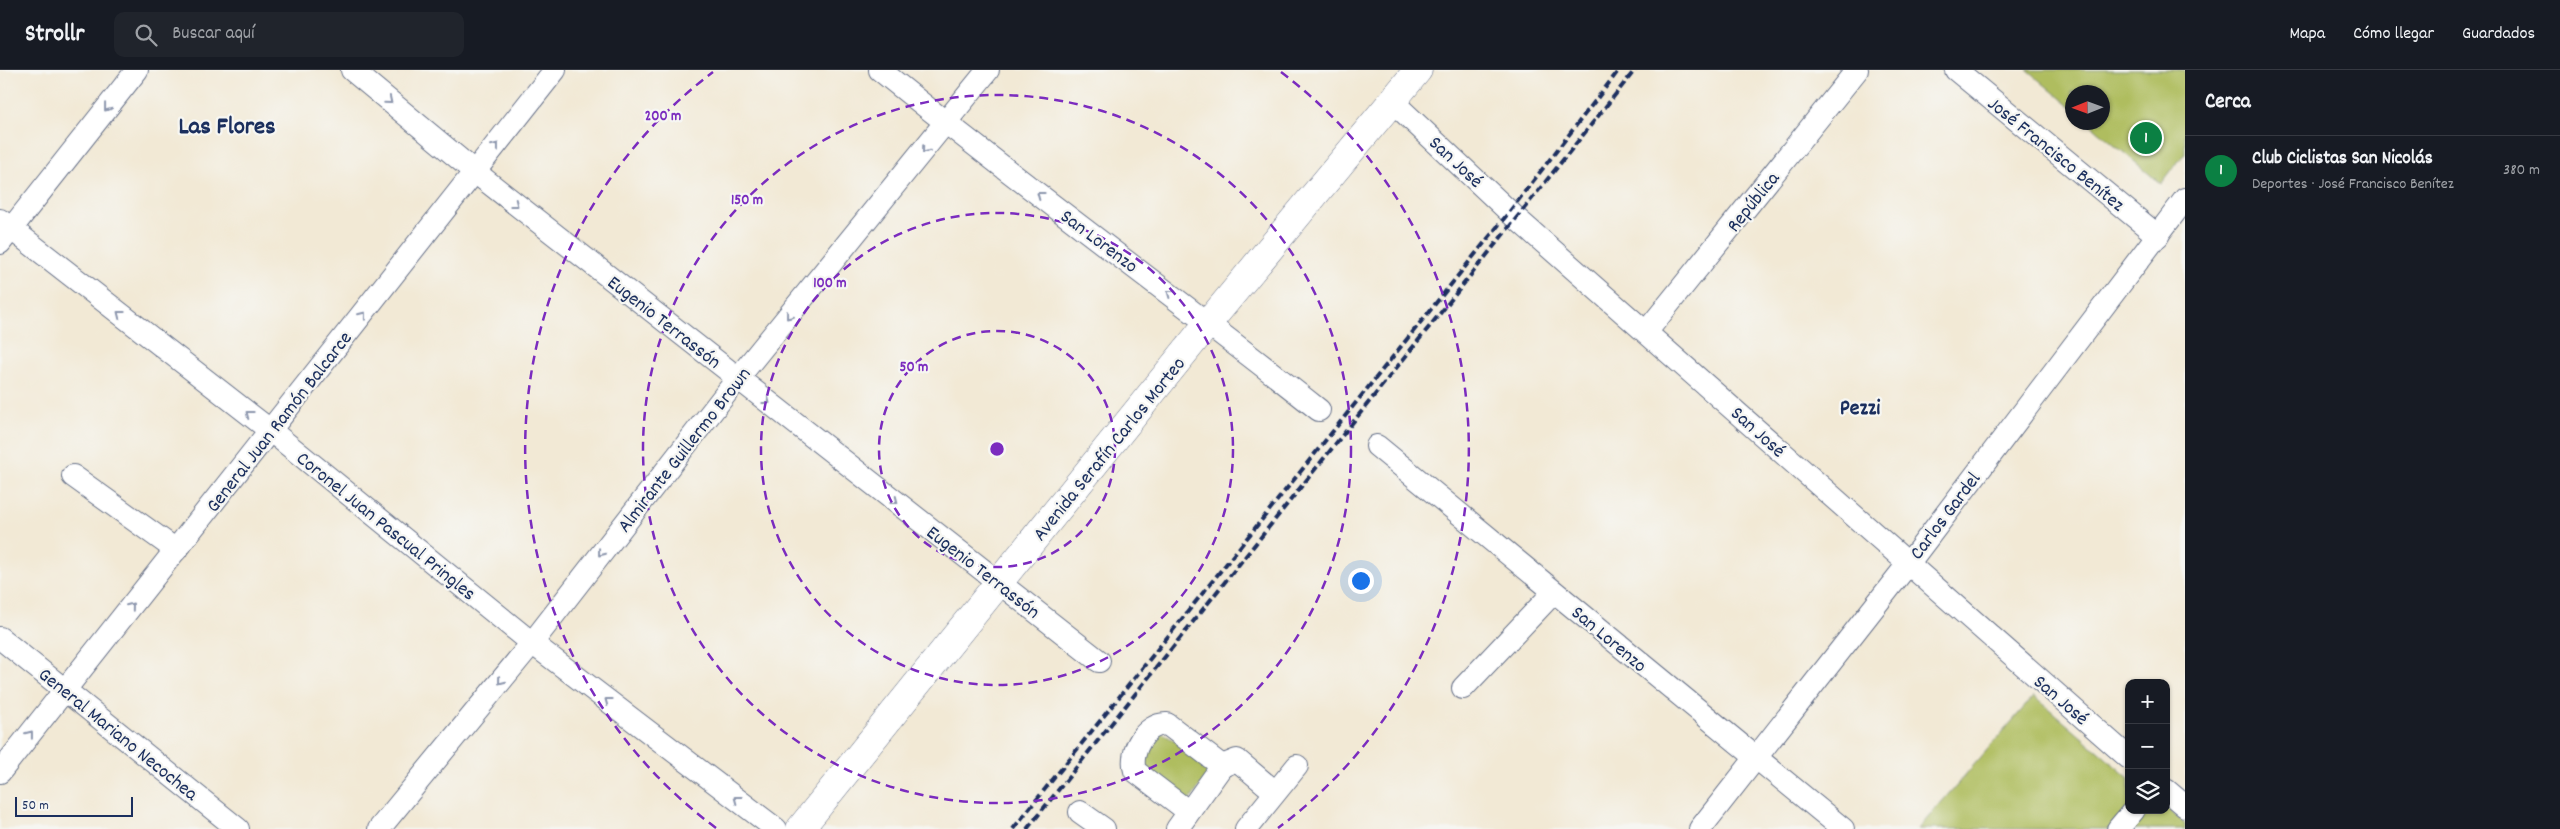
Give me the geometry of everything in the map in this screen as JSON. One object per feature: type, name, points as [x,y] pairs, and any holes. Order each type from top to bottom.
[{"type":"main road","name":"Avenida Serafín Carlos Morteo","points":[[800,829],[1209,322],[1418,70]]},
{"type":"street","points":[[4,231],[137,70]]},
{"type":"street","name":"Eugenio Terrassón","points":[[352,70],[475,172],[1099,661]]},
{"type":"street","name":"General Juan Ramón Balcarce","points":[[0,772],[555,70]]},
{"type":"street","name":"San Lorenzo","points":[[880,70],[946,124],[1209,322],[1319,410]]},
{"type":"street","name":"Almirante Guillermo Brown","points":[[379,829],[532,643],[738,378],[988,70]]},
{"type":"street","name":"República","points":[[1647,331],[1857,70]]},
{"type":"street","name":"José Francisco Benítez","points":[[1956,70],[2158,236]]},
{"type":"street","name":"San José","points":[[1392,101],[1516,218],[1647,331],[2125,754]]},
{"type":"street","name":"Carlos Gardel","points":[[1700,829],[1908,564],[2185,199]]},
{"type":"street","name":"Coronel Juan Pascual Pringles","points":[[4,231],[271,431],[532,643],[776,829]]},
{"type":"street","name":"San Lorenzo","points":[[1378,446],[1843,829]]},
{"type":"street","points":[[73,476],[176,550]]},
{"type":"street","points":[[1463,688],[1554,592]]},
{"type":"street","name":"General Mariano Necochea","points":[[0,638],[238,829]]},
{"type":"street","points":[[1222,766],[1167,724],[1159,723],[1151,727],[1143,737],[1133,763],[1136,771],[1183,821],[1222,766],[1237,760],[1275,792]]},
{"type":"street","points":[[1246,829],[1297,766]]},
{"type":"street","points":[[2170,793],[2185,806]]},
{"type":"street","points":[[1080,812],[1104,829]]},
{"type":"street","points":[[2118,829],[2131,814]]},
{"type":"green space","points":[[2027,70],[2185,70],[2185,153],[2161,184],[2097,130],[2110,130],[2110,85],[2065,85],[2065,102]]},
{"type":"green space","points":[[2034,696],[2125,775],[2125,814],[2170,814],[2170,811],[2185,824],[2185,829],[1918,829]]},
{"type":"green space","points":[[1161,732],[1213,767],[1189,802],[1139,763],[1151,737]]},
{"type":"railway","points":[[1013,829],[1510,211],[1619,70]]},
{"type":"railway","points":[[1027,829],[1635,70]]},
{"type":"place","name":"Club Ciclistas San Nicolás","points":[[2146,138]]},
{"type":"district","name":"Las Flores","points":[[227,124]]},
{"type":"district","name":"Pezzi","points":[[1860,406]]}]
